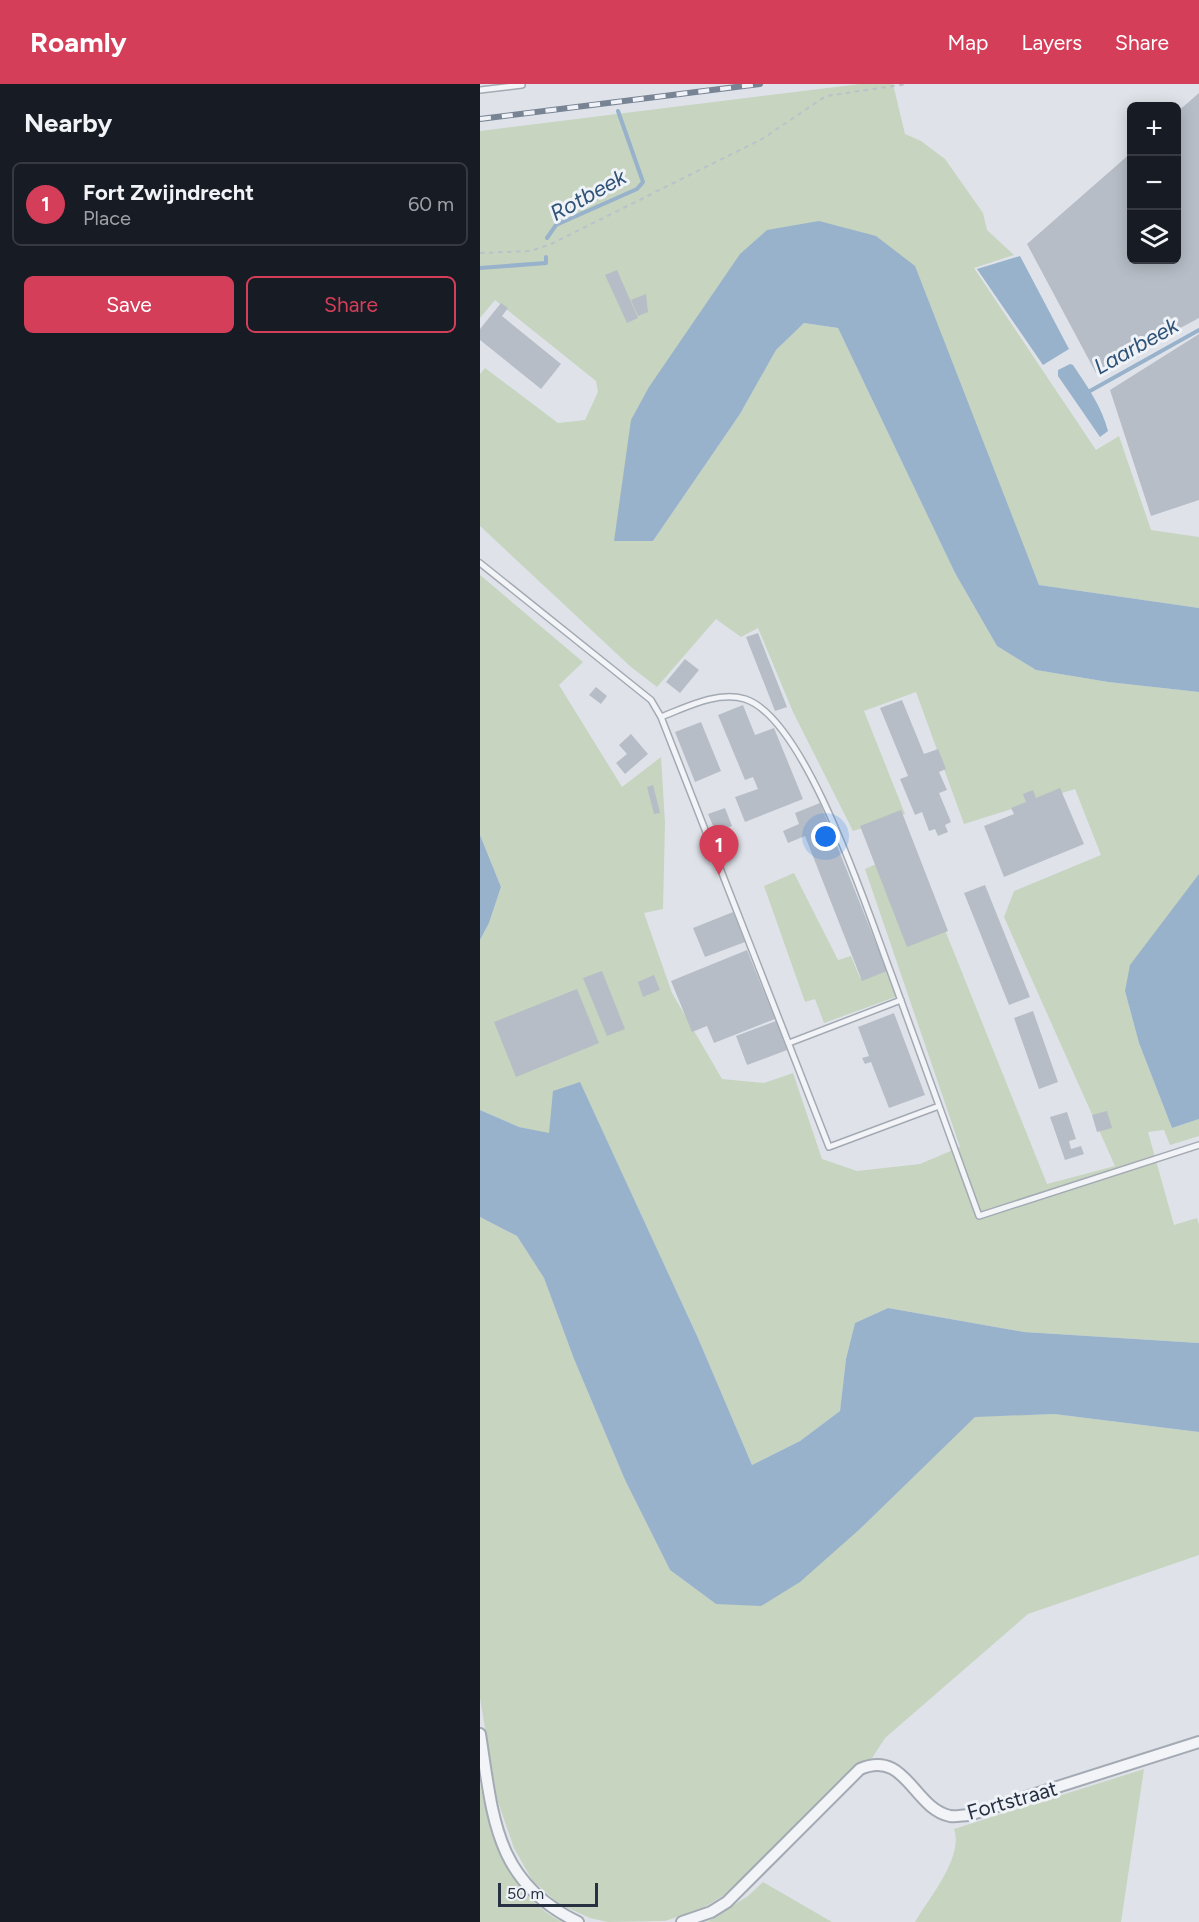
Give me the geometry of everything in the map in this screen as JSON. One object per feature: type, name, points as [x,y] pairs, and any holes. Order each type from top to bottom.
[{"type":"street","points":[[480,1734],[495,1829],[514,1867],[537,1897],[552,1910],[578,1922]]},
{"type":"street","name":"Fortstraat","points":[[682,1922],[711,1912],[728,1902],[860,1769],[872,1764],[886,1765],[897,1771],[936,1810],[951,1816],[969,1815],[1199,1742]]},
{"type":"lane","points":[[480,90],[522,85]]},
{"type":"lane","points":[[480,563],[651,700],[661,717],[829,1147],[939,1106]]},
{"type":"lane","points":[[661,717],[704,701],[733,697],[760,707],[774,719],[818,786],[901,1000],[979,1215],[1199,1145]]},
{"type":"lane","points":[[789,1043],[901,1000]]},
{"type":"path","points":[[480,253],[531,251],[551,244],[762,139],[826,96],[907,84]]},
{"type":"green space","points":[[860,84],[893,84],[905,134],[921,141],[945,159],[983,213],[987,230],[1014,255],[974,268],[1096,450],[1119,436],[1151,530],[1199,537],[1199,608],[1039,585],[1009,510],[819,221],[614,541],[653,541],[740,414],[776,350],[804,323],[838,328],[955,573],[997,646],[1036,670],[1108,682],[1199,692],[1199,874],[1125,991],[1139,1043],[1172,1128],[1199,1119],[1199,1136],[1170,1145],[1164,1130],[1148,1132],[1174,1225],[1197,1218],[1199,1224],[1199,1343],[1024,1332],[888,1308],[855,1323],[846,1359],[840,1411],[800,1441],[752,1465],[698,1338],[580,1083],[550,1134],[519,1127],[480,1110],[480,940],[489,923],[501,887],[480,835],[480,575],[583,662],[559,685],[622,787],[661,757],[665,823],[663,909],[644,913],[672,993],[722,1079],[764,1083],[793,1073],[822,1159],[857,1171],[920,1164],[960,1147],[865,869],[912,848],[1047,1184],[1115,1166],[1004,917],[1014,891],[1101,855],[1075,789],[964,824],[916,692],[864,711],[905,814],[853,831],[793,712],[758,628],[741,637],[716,619],[657,687],[631,667],[480,526],[480,374],[485,368],[558,423],[585,420],[598,392],[596,381],[495,300],[480,318],[480,131]]},
{"type":"green space","points":[[794,873],[838,960],[851,956],[860,978],[885,968],[898,996],[824,1023],[815,999],[805,1002],[764,886]]},
{"type":"green space","points":[[480,1217],[517,1236],[544,1278],[574,1359],[625,1480],[670,1570],[716,1604],[861,1528],[975,1416],[1054,1414],[1199,1432],[1199,1555],[1028,1614],[885,1738],[872,1758],[849,1771],[729,1892],[701,1909],[665,1921],[608,1922],[590,1918],[559,1904],[532,1880],[514,1848],[497,1799],[480,1698]]},
{"type":"green space","points":[[1144,1769],[1121,1922],[915,1922],[950,1864],[956,1840],[954,1829]]},
{"type":"green space","points":[[480,1784],[497,1845],[516,1881],[544,1911],[562,1922],[480,1922]]},
{"type":"green space","points":[[763,1882],[832,1922],[707,1922],[748,1896]]},
{"type":"water","points":[[819,221],[876,236],[915,266],[1039,585],[1199,608],[1199,692],[1108,682],[1036,670],[997,646],[955,573],[838,328],[804,323],[776,350],[740,414],[653,541],[614,541],[631,420],[649,387],[740,254],[767,230]]},
{"type":"water","points":[[1020,256],[1069,349],[1043,365],[977,269]]},
{"type":"water","points":[[1070,364],[1084,381],[1102,414],[1108,431],[1100,437],[1058,376],[1058,370]]},
{"type":"water","points":[[480,835],[501,887],[489,923],[480,940]]},
{"type":"water","points":[[1199,874],[1199,1119],[1172,1128],[1139,1043],[1125,991],[1130,965]]},
{"type":"water","points":[[580,1082],[698,1338],[752,1465],[800,1441],[840,1411],[846,1359],[855,1323],[888,1308],[1024,1332],[1199,1343],[1199,1432],[1054,1414],[975,1417],[861,1528],[800,1582],[761,1606],[716,1604],[670,1570],[625,1480],[574,1359],[544,1278],[517,1236],[480,1217],[480,1110],[519,1127],[549,1133],[553,1091]]},
{"type":"building","points":[[1199,93],[1199,318],[1096,373],[1027,244],[1127,156],[1127,264],[1181,264],[1181,109]]},
{"type":"building","points":[[617,270],[638,318],[627,323],[605,275]]},
{"type":"building","points":[[646,294],[648,312],[638,316],[631,300]]},
{"type":"building","points":[[501,303],[508,308],[502,316],[561,364],[541,389],[480,340],[480,329]]},
{"type":"building","points":[[1199,334],[1199,500],[1151,516],[1110,390]]},
{"type":"building","points":[[758,633],[787,707],[775,711],[746,637]]},
{"type":"building","points":[[685,659],[699,670],[680,693],[666,682]]},
{"type":"building","points":[[596,687],[607,696],[601,704],[589,695]]},
{"type":"building","points":[[902,700],[924,754],[938,749],[946,769],[939,772],[947,790],[939,793],[951,822],[945,825],[948,832],[938,836],[935,829],[929,831],[922,812],[915,815],[900,779],[908,776],[880,708]]},
{"type":"building","points":[[743,705],[755,735],[774,728],[803,799],[745,822],[735,797],[758,789],[753,777],[745,780],[718,715]]},
{"type":"building","points":[[701,722],[721,771],[695,782],[675,732]]},
{"type":"building","points":[[631,734],[648,754],[625,774],[616,763],[627,754],[619,745]]},
{"type":"building","points":[[653,785],[660,813],[654,814],[647,787]]},
{"type":"building","points":[[1060,788],[1084,844],[1004,877],[984,826],[1014,814],[1011,808],[1026,802],[1023,794],[1033,790],[1036,798]]},
{"type":"building","points":[[820,803],[887,971],[862,981],[805,836],[788,843],[783,831],[799,824],[795,813]]},
{"type":"building","points":[[725,808],[732,826],[716,833],[708,814]]},
{"type":"building","points":[[901,810],[948,931],[907,947],[860,826]]},
{"type":"building","points":[[985,885],[1030,997],[1009,1005],[964,893]]},
{"type":"building","points":[[733,912],[745,942],[705,957],[693,928]]},
{"type":"building","points":[[747,950],[775,1019],[714,1043],[707,1026],[692,1032],[671,981]]},
{"type":"building","points":[[602,971],[625,1029],[607,1036],[583,978]]},
{"type":"building","points":[[654,975],[660,990],[643,997],[638,982]]},
{"type":"building","points":[[577,989],[599,1043],[516,1077],[494,1022]]},
{"type":"building","points":[[1033,1011],[1058,1082],[1039,1089],[1014,1018]]},
{"type":"building","points":[[894,1013],[925,1095],[889,1108],[871,1062],[865,1064],[862,1058],[869,1056],[858,1027]]},
{"type":"building","points":[[776,1021],[787,1050],[747,1065],[736,1036]]},
{"type":"building","points":[[1107,1111],[1112,1128],[1097,1132],[1092,1115]]},
{"type":"building","points":[[1067,1112],[1076,1139],[1069,1141],[1071,1149],[1081,1146],[1084,1154],[1065,1160],[1050,1117]]},
{"type":"waterway","name":"Rotbeek","points":[[547,238],[556,225],[637,189],[643,182],[618,111]]},
{"type":"waterway","name":"Rotbeek","points":[[480,268],[546,263],[546,257]]},
{"type":"waterway","name":"Laarbeek","points":[[1090,391],[1199,330]]},
{"type":"railway","points":[[480,119],[760,84]]},
{"type":"place","name":"Fort Zwijndrecht","points":[[719,875]]}]
